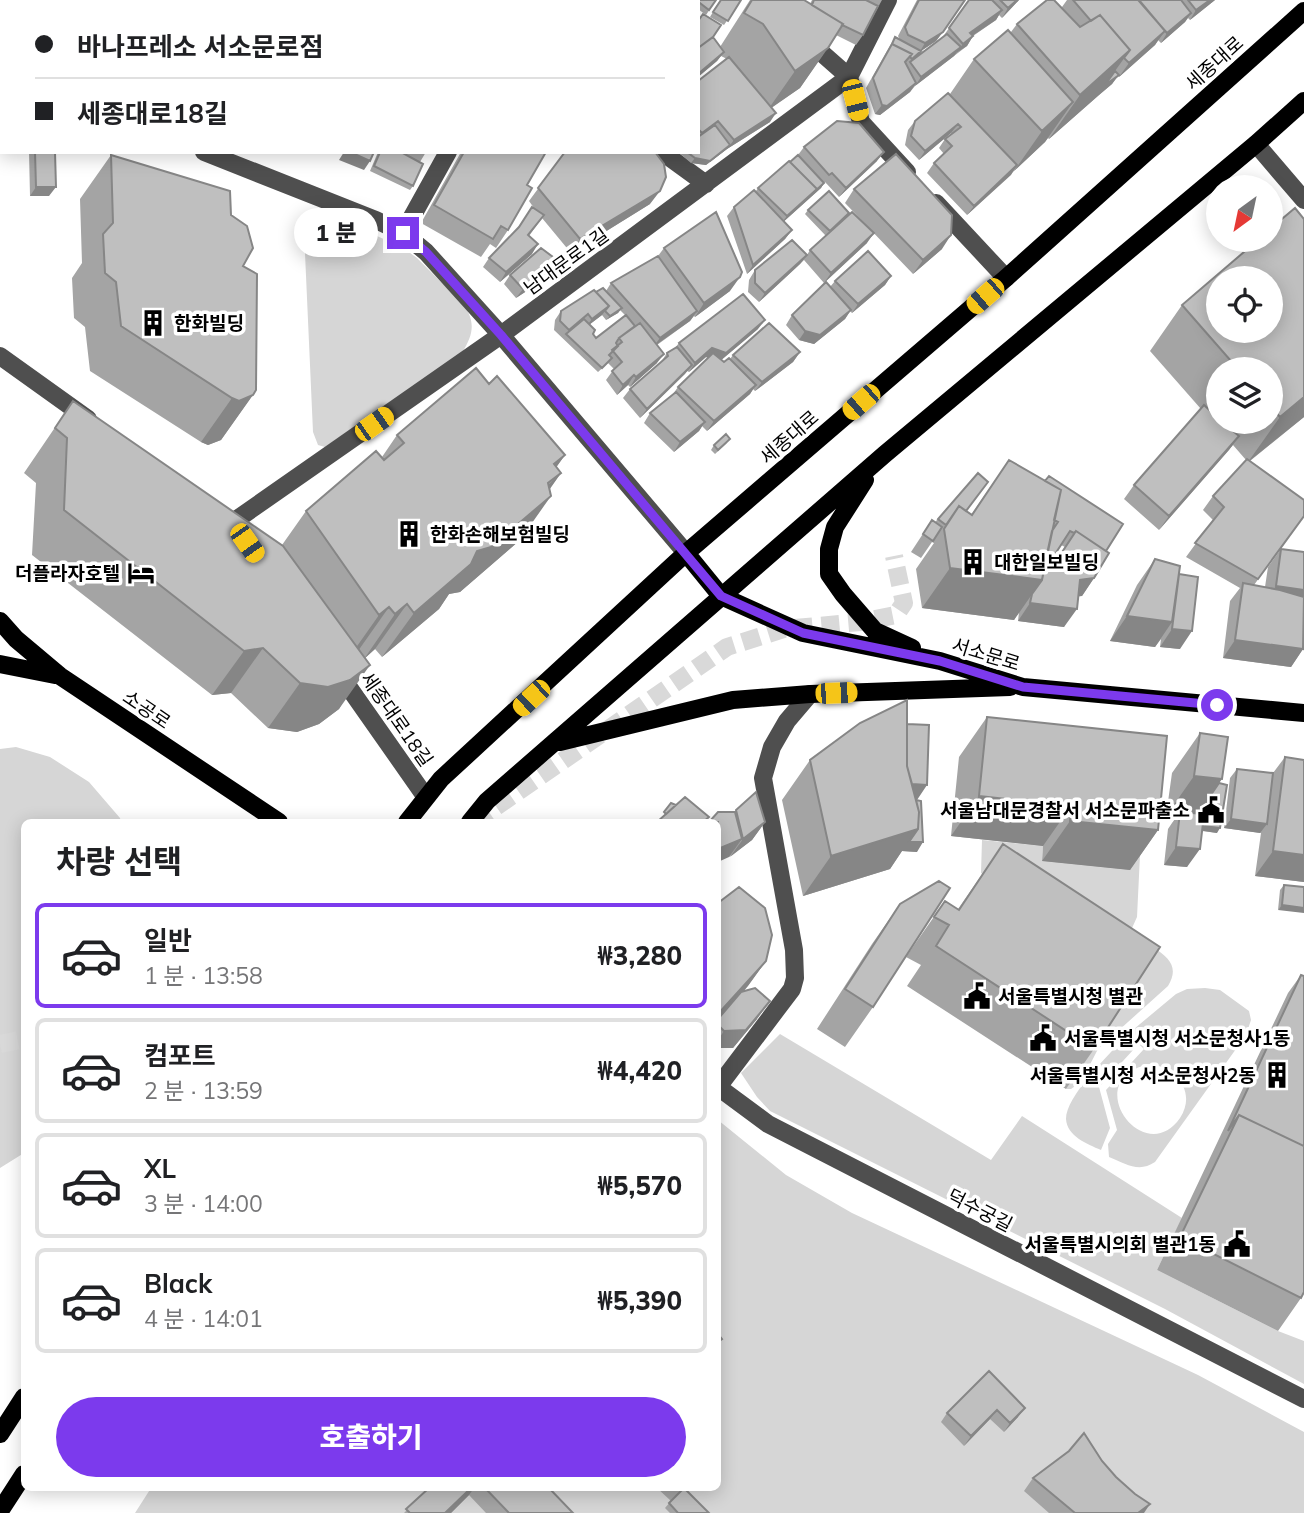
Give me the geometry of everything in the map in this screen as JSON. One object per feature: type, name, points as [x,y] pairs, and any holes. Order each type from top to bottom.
[{"type":"main road","name":"세종대로","points":[[409,819],[441,779],[686,553],[1006,278],[1304,11]]},
{"type":"main road","points":[[472,819],[487,801],[557,743],[885,454],[1256,144],[1304,100]]},
{"type":"main road","points":[[885,454],[835,527],[829,549],[830,574],[843,594],[875,631],[940,661]]},
{"type":"main road","name":"서소문로","points":[[686,553],[721,596],[803,633],[940,661],[1023,687],[1304,713]]},
{"type":"main road","name":"소공로","points":[[0,621],[23,645],[60,676],[274,819]]},
{"type":"main road","points":[[0,664],[60,676]]},
{"type":"main road","points":[[557,743],[733,700],[810,694],[1023,687]]},
{"type":"main road","points":[[0,1434],[21,1402]]},
{"type":"main road","points":[[0,1511],[21,1479]]},
{"type":"street","name":"남대문로1길","points":[[231,523],[501,335],[849,77],[888,0]]},
{"type":"street","points":[[791,26],[849,77],[861,122],[1006,278]]},
{"type":"street","points":[[1256,144],[1304,200]]},
{"type":"street","points":[[209,154],[403,233],[426,252],[501,335],[686,553]]},
{"type":"street","points":[[403,233],[447,154]]},
{"type":"street","points":[[665,154],[706,184]]},
{"type":"street","points":[[0,356],[100,427]]},
{"type":"street","name":"세종대로18길","points":[[325,653],[425,796]]},
{"type":"street","points":[[721,1083],[792,989],[795,978],[794,950],[763,778],[772,747],[787,720],[810,694]]},
{"type":"street","name":"덕수궁길","points":[[721,1089],[768,1124],[1304,1399]]},
{"type":"shaded area","points":[[322,212],[402,247],[417,258],[464,305],[472,323],[469,340],[462,353],[325,447],[318,445],[313,432],[304,231],[309,218]]},
{"type":"shaded area","points":[[16,747],[50,757],[89,782],[120,819],[21,819],[21,1155],[0,1168],[0,749]]},
{"type":"shaded area","points":[[982,840],[1043,846],[1042,861],[1129,870],[1140,855],[1137,917],[1128,937],[1092,940],[981,873]]},
{"type":"shaded area","points":[[1154,948],[1173,969],[1168,986],[1098,1049],[1081,1082],[1071,1089],[1066,1089],[1132,987]]},
{"type":"shaded area","points":[[1187,989],[1220,990],[1249,1011],[1251,1020],[1246,1035],[1155,1162],[1143,1167],[1127,1165],[1109,1157],[1108,1144],[1117,1130],[1106,1090],[1144,1049],[1128,1034],[1176,994]],"holes":[[[1150,1064],[1159,1066],[1181,1082],[1185,1090],[1185,1108],[1180,1118],[1165,1131],[1150,1134],[1135,1128],[1124,1116],[1118,1101],[1119,1086],[1129,1073]]]},
{"type":"shaded area","points":[[780,1034],[991,1160],[1022,1116],[1182,1218],[1157,1270],[1278,1331],[1304,1341],[1304,1384],[1165,1309],[770,1111],[741,1073]]},
{"type":"shaded area","points":[[1123,1039],[1134,1049],[1099,1087],[1110,1128],[1101,1150],[1074,1135],[1066,1119],[1080,1088]]},
{"type":"shaded area","points":[[721,1122],[786,1175],[852,1213],[1198,1375],[1304,1432],[1304,1513],[135,1513],[149,1491],[721,1491]]},
{"type":"building","points":[[700,0],[716,0],[709,10],[700,3]]},
{"type":"building","points":[[721,0],[741,0],[728,21],[713,12]]},
{"type":"building","points":[[752,0],[804,0],[843,24],[828,48],[795,71],[763,24],[744,13]]},
{"type":"building","points":[[814,0],[866,0],[878,6],[863,35],[812,5]]},
{"type":"building","points":[[919,0],[965,0],[943,32],[925,43],[908,35],[905,27]]},
{"type":"building","points":[[969,0],[992,0],[1002,10],[970,33],[973,36],[963,44],[949,28]]},
{"type":"building","points":[[1000,0],[1017,0],[1008,8]]},
{"type":"building","points":[[1047,0],[1054,0],[1080,27],[1100,15],[1130,50],[1080,95],[1017,24]]},
{"type":"building","points":[[1073,0],[1139,0],[1165,31],[1129,63],[1124,58],[1130,50],[1100,15],[1091,21]]},
{"type":"building","points":[[1140,0],[1181,0],[1191,13],[1167,33]]},
{"type":"building","points":[[1188,0],[1210,0],[1196,10]]},
{"type":"building","points":[[703,14],[721,25],[713,37],[700,47],[700,18]]},
{"type":"building","points":[[1008,30],[1073,102],[1042,131],[974,59]]},
{"type":"building","points":[[947,34],[961,47],[921,77],[910,62]]},
{"type":"building","points":[[713,37],[724,52],[700,72],[700,47]]},
{"type":"building","points":[[895,37],[921,51],[912,59],[912,54],[892,44]]},
{"type":"building","points":[[892,44],[912,54],[905,62],[916,83],[887,106],[882,105],[873,78]]},
{"type":"building","points":[[729,57],[776,113],[734,140],[718,121],[702,133],[700,79]]},
{"type":"building","points":[[1115,71],[1119,75],[1105,85]]},
{"type":"building","points":[[948,93],[1017,165],[974,206],[934,163],[952,146],[945,139],[961,127],[958,124],[925,151],[911,136],[915,121]]},
{"type":"building","points":[[837,121],[859,123],[884,152],[846,188],[832,173],[829,175],[804,147]]},
{"type":"building","points":[[715,125],[730,145],[710,161],[695,158],[690,154],[700,154],[700,136]]},
{"type":"building","points":[[35,154],[55,154],[56,187],[36,187]]},
{"type":"building","points":[[354,154],[373,154],[370,161]]},
{"type":"building","points":[[379,154],[405,154],[423,164],[413,186],[374,166]]},
{"type":"building","points":[[463,154],[545,154],[527,185],[532,188],[508,230],[501,226],[493,239],[434,205]]},
{"type":"building","points":[[564,154],[656,154],[664,164],[666,177],[660,191],[580,239],[538,188]]},
{"type":"building","points":[[896,154],[952,215],[951,235],[923,260],[854,189]]},
{"type":"building","points":[[111,155],[230,191],[231,215],[247,226],[253,248],[243,266],[257,274],[256,390],[253,395],[239,401],[232,398],[121,326],[116,282],[105,273],[103,234],[113,223]]},
{"type":"building","points":[[798,155],[824,183],[813,193],[817,189],[790,162]]},
{"type":"building","points":[[789,161],[817,189],[787,216],[758,188]]},
{"type":"building","points":[[754,190],[792,230],[753,265],[734,207]]},
{"type":"building","points":[[829,191],[849,213],[830,231],[808,210]]},
{"type":"building","points":[[532,207],[544,215],[528,235],[538,244],[506,272],[489,258],[519,227]]},
{"type":"building","points":[[1295,208],[1304,219],[1304,397],[1283,414],[1283,357],[1228,357],[1215,343],[1283,343],[1283,266],[1228,266],[1244,252],[1283,252],[1283,218]]},
{"type":"building","points":[[716,212],[742,272],[740,277],[704,303],[664,248]]},
{"type":"building","points":[[852,212],[874,233],[831,273],[810,250]]},
{"type":"building","points":[[792,240],[807,255],[765,293],[755,283],[755,270]]},
{"type":"building","points":[[541,248],[561,263],[523,289],[510,275]]},
{"type":"building","points":[[868,251],[891,276],[858,304],[835,281]]},
{"type":"building","points":[[658,256],[697,311],[660,338],[611,283]]},
{"type":"building","points":[[826,282],[851,310],[820,335],[805,331],[792,315]]},
{"type":"building","points":[[1206,284],[1206,332],[1182,305]]},
{"type":"building","points":[[603,288],[622,308],[610,316],[605,311],[609,306],[596,292]]},
{"type":"building","points":[[594,290],[609,306],[592,319],[588,314],[569,330],[560,321],[561,311]]},
{"type":"building","points":[[743,294],[765,320],[726,353],[712,348],[695,363],[679,343]]},
{"type":"building","points":[[626,315],[635,326],[619,338],[616,343],[618,346],[609,355],[612,358],[602,368],[566,334],[584,319],[595,330],[593,334],[596,338]]},
{"type":"building","points":[[640,323],[664,354],[623,385],[612,371],[622,362],[612,350],[622,342],[619,338]]},
{"type":"building","points":[[769,323],[800,352],[762,382],[733,355]]},
{"type":"building","points":[[677,347],[692,365],[647,409],[630,389],[668,356],[667,353]]},
{"type":"building","points":[[713,353],[724,362],[729,358],[756,385],[714,421],[678,387]]},
{"type":"building","name":"한화손해보험빌딩","points":[[476,368],[489,384],[497,376],[565,455],[554,464],[561,473],[548,483],[551,496],[491,547],[477,551],[471,564],[414,613],[407,604],[395,614],[389,607],[379,615],[306,511],[376,451],[384,460],[404,443],[397,435]]},
{"type":"building","points":[[676,392],[705,422],[680,442],[650,413]]},
{"type":"building","points":[[73,401],[283,546],[370,665],[350,680],[328,687],[300,683],[263,648],[244,651],[64,510],[67,438],[55,428]]},
{"type":"building","points":[[1204,405],[1206,434],[1239,436],[1169,516],[1134,485]]},
{"type":"building","points":[[726,434],[730,439],[718,450],[714,445]]},
{"type":"building","points":[[1247,459],[1304,500],[1304,516],[1258,579],[1195,543],[1224,507],[1213,496]]},
{"type":"building","points":[[1009,460],[1061,490],[1042,580],[950,568],[944,529],[959,506],[972,515]]},
{"type":"building","points":[[978,473],[988,482],[966,511],[959,506],[946,525],[938,519]]},
{"type":"building","points":[[1049,476],[1123,524],[1106,551],[1076,531],[1070,531],[1048,565],[1045,563],[1052,531],[1058,522],[1054,520],[1061,490],[1045,481]]},
{"type":"building","points":[[932,520],[942,527],[933,541],[923,534]]},
{"type":"building","points":[[1076,531],[1109,553],[1094,578],[1080,580],[1077,609],[1030,603],[1032,594],[1042,580],[1044,569],[1051,569]]},
{"type":"building","points":[[1281,549],[1304,552],[1304,590],[1276,586]]},
{"type":"building","points":[[1155,559],[1180,566],[1172,622],[1127,616]]},
{"type":"building","points":[[1179,574],[1198,577],[1192,631],[1172,629]]},
{"type":"building","points":[[1243,583],[1304,597],[1303,649],[1235,640]]},
{"type":"building","points":[[907,700],[907,766],[919,812],[918,829],[831,856],[810,760],[860,723]]},
{"type":"building","points":[[987,717],[1167,736],[1158,830],[1070,821],[1071,806],[979,796]]},
{"type":"building","points":[[907,724],[929,725],[927,785],[912,784],[907,766]]},
{"type":"building","points":[[1200,733],[1228,737],[1222,779],[1194,776]]},
{"type":"building","points":[[1285,757],[1304,760],[1304,855],[1273,851]]},
{"type":"building","points":[[1237,769],[1273,773],[1267,824],[1231,819]]},
{"type":"building","name":"서울남대문경찰서 서소문파출소","points":[[1219,783],[1227,785],[1220,828],[1203,826],[1204,805]]},
{"type":"building","points":[[756,792],[765,822],[743,839],[736,810]]},
{"type":"building","points":[[685,797],[709,817],[707,819],[660,819]]},
{"type":"building","points":[[916,800],[921,801],[923,842],[909,842],[918,829],[919,812]]},
{"type":"building","points":[[671,803],[676,805],[666,814],[664,812]]},
{"type":"building","points":[[718,812],[735,812],[742,839],[721,848],[721,819],[712,819]]},
{"type":"building","points":[[1180,812],[1204,814],[1200,849],[1176,847]]},
{"type":"building","points":[[1003,844],[1160,947],[1094,1049],[936,946],[949,925],[934,917],[945,901],[959,910]]},
{"type":"building","points":[[939,881],[950,888],[873,1007],[845,989],[900,904]]},
{"type":"building","points":[[1284,885],[1304,887],[1304,908],[1282,905]]},
{"type":"building","points":[[739,887],[765,908],[772,935],[766,961],[721,1011],[721,901]]},
{"type":"building","points":[[1301,975],[1304,976],[1304,1146],[1239,1115],[1228,1131]]},
{"type":"building","points":[[755,988],[770,1001],[746,1030],[724,1031],[721,1028],[721,1015],[741,992]]},
{"type":"building","name":"서울특별시의회 별관1동","points":[[1239,1115],[1304,1146],[1304,1292],[1301,1298],[1180,1237]]},
{"type":"building","points":[[989,1371],[1025,1408],[1010,1423],[997,1410],[971,1436],[947,1413]]},
{"type":"building","points":[[1084,1433],[1116,1477],[1150,1504],[1138,1513],[1075,1513],[1033,1478],[1069,1451]]},
{"type":"building","points":[[426,1491],[468,1491],[445,1513],[410,1513],[406,1509]]},
{"type":"building","points":[[488,1491],[552,1491],[573,1513],[509,1513]]},
{"type":"building","points":[[681,1491],[687,1491],[709,1513],[678,1513],[669,1503]]},
{"type":"tunnel","points":[[478,819],[727,647],[784,629],[861,622],[896,615],[904,603],[894,556]]},
{"type":"tunnel","points":[[0,1044],[21,1040]]},
{"type":"place","name":"한화빌딩","points":[[153,323]]},
{"type":"place","name":"한화손해보험빌딩","points":[[409,534]]},
{"type":"place","name":"대한일보빌딩","points":[[973,562]]},
{"type":"place","name":"더플라자호텔","points":[[141,573]]},
{"type":"place","name":"서울남대문경찰서 서소문파출소","points":[[1211,810]]},
{"type":"place","name":"서울특별시청 별관","points":[[977,996]]},
{"type":"place","name":"서울특별시청 서소문청사1동","points":[[1043,1038]]},
{"type":"place","name":"서울특별시청 서소문청사2동","points":[[1277,1075]]},
{"type":"place","name":"서울특별시의회 별관1동","points":[[1237,1244]]},
{"type":"route","points":[[403,233],[426,252],[501,335],[721,596],[803,633],[940,661],[1023,687],[1217,705]]}]
